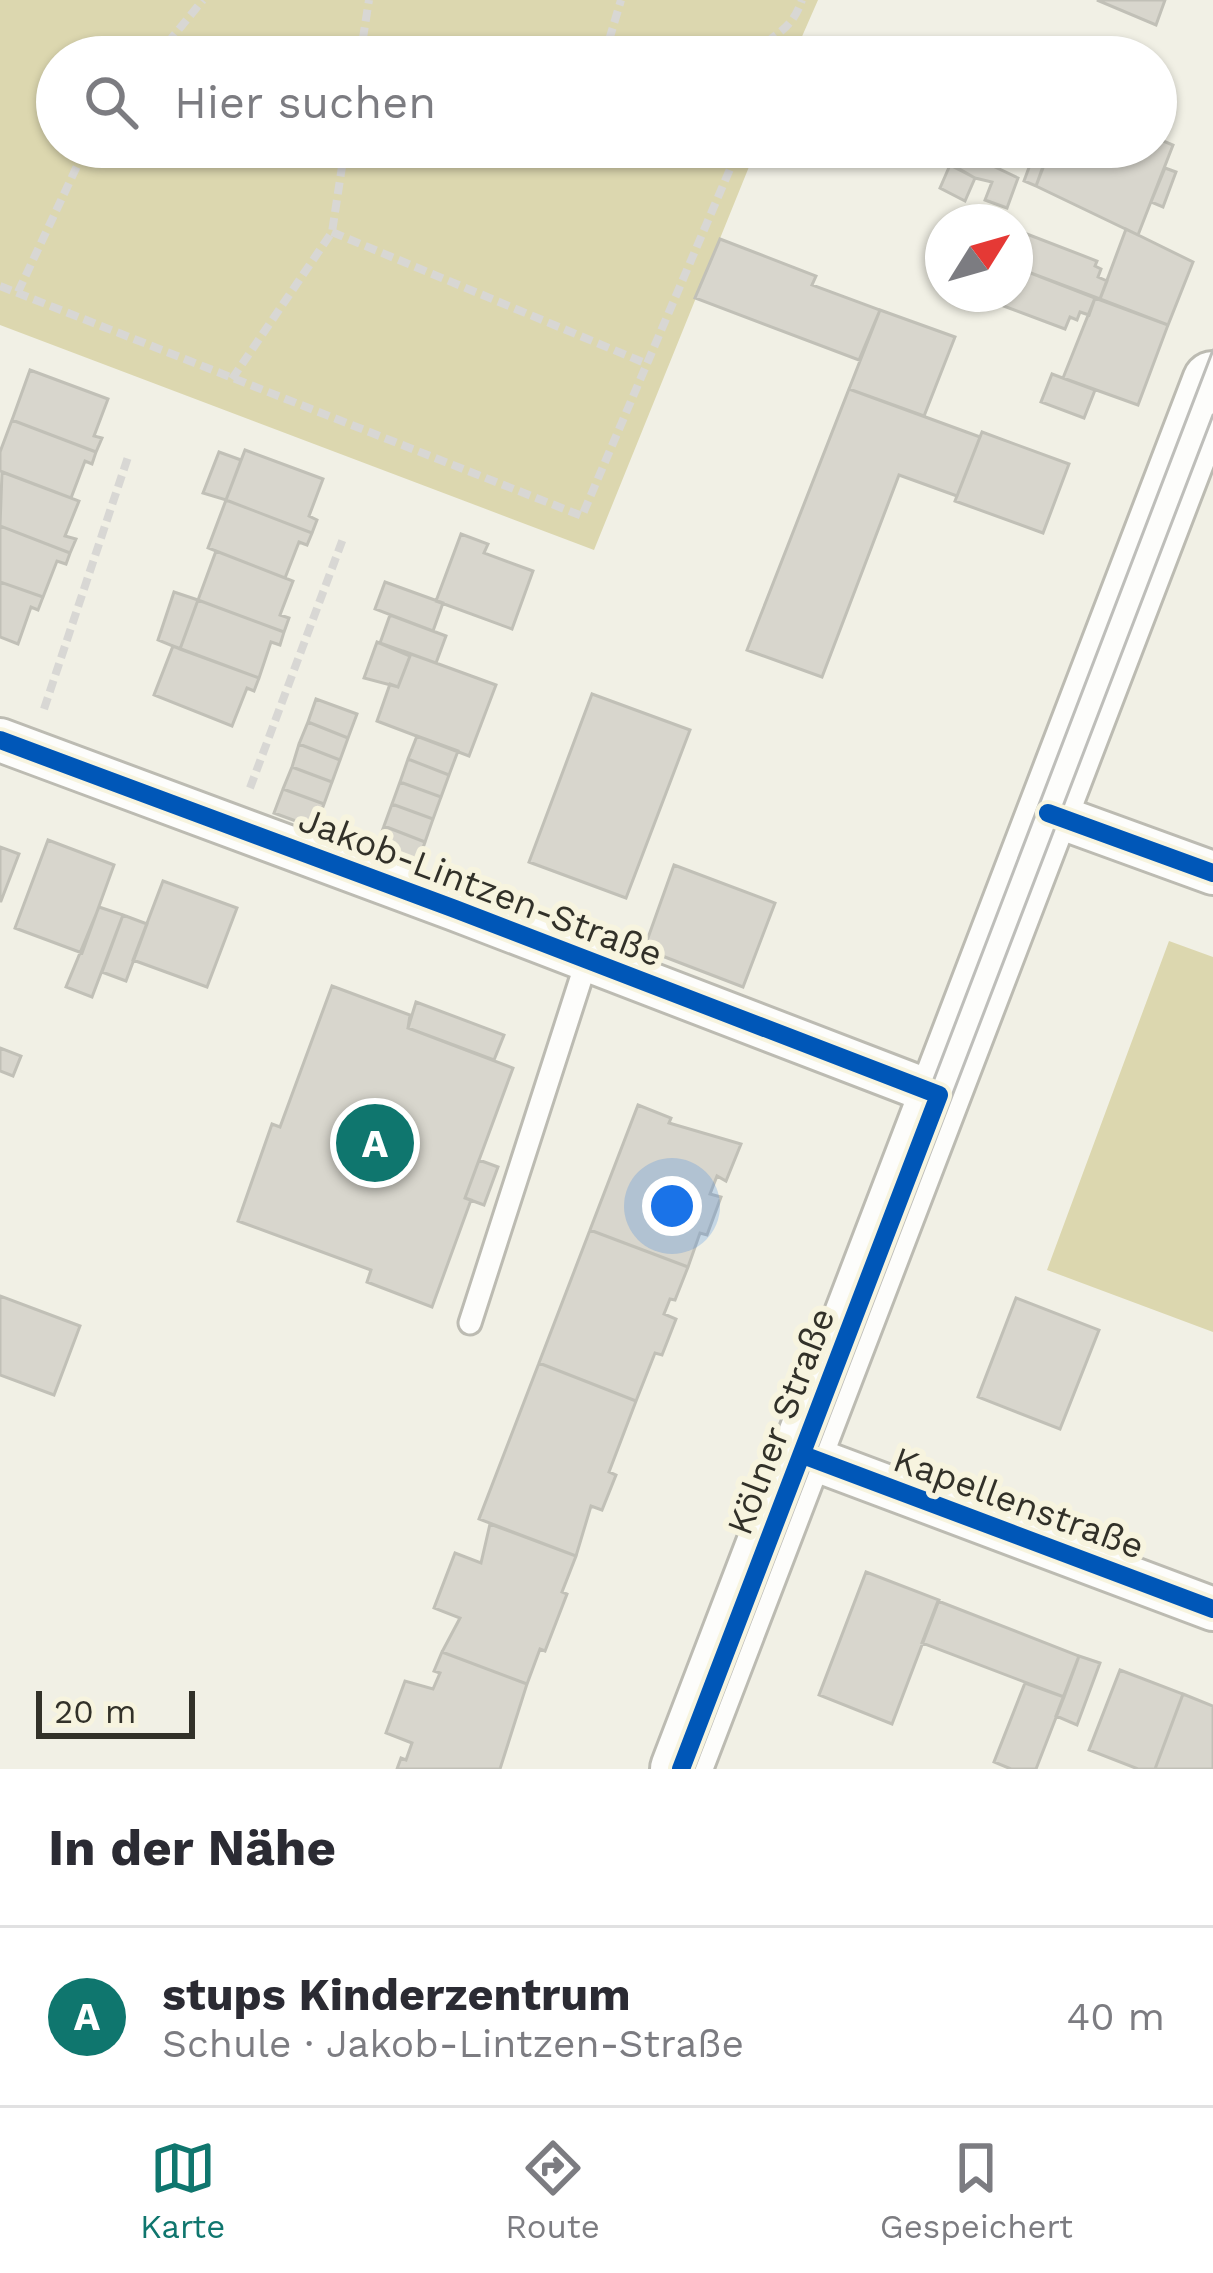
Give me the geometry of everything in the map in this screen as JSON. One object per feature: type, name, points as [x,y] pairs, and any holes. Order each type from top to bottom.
[{"type":"main road","name":"Kölner Straße","points":[[681,1769],[1213,382]]},
{"type":"street","name":"Jakob-Lintzen-Straße","points":[[15,745],[938,1095]]},
{"type":"street","points":[[1048,813],[1213,873]]},
{"type":"street","name":"Kapellenstraße","points":[[803,1455],[1213,1610]]},
{"type":"lane","points":[[470,1324],[587,960]]},
{"type":"path","points":[[173,36],[203,0]]},
{"type":"path","points":[[363,36],[369,0]]},
{"type":"path","points":[[611,36],[622,0]]},
{"type":"path","points":[[777,36],[794,24],[802,0]]},
{"type":"path","points":[[18,292],[76,168]]},
{"type":"path","points":[[232,380],[332,232],[342,168]]},
{"type":"path","points":[[0,286],[582,516],[730,168]]},
{"type":"path","points":[[332,232],[645,363]]},
{"type":"path","points":[[15,745],[129,454]]},
{"type":"path","points":[[235,829],[344,536]]},
{"type":"shaded area","points":[[0,0],[818,0],[802,36],[36,36],[36,168],[749,168],[594,550],[0,325]]},
{"type":"shaded area","points":[[1169,941],[1213,957],[1213,1332],[1047,1270]]},
{"type":"building","points":[[1097,0],[1165,0],[1156,25]]},
{"type":"building","points":[[949,168],[975,178],[965,201],[940,188]]},
{"type":"building","points":[[958,168],[997,168],[1018,178],[1008,204],[985,200],[992,182]]},
{"type":"building","points":[[1029,168],[1043,168],[1036,186],[1024,181]]},
{"type":"building","points":[[1042,168],[1164,168],[1138,235],[1036,186]]},
{"type":"building","points":[[1165,168],[1176,172],[1163,207],[1151,202]]},
{"type":"building","points":[[1126,229],[1193,262],[1168,325],[1100,299]]},
{"type":"building","points":[[1033,236],[1097,261],[1098,277],[1107,281],[1100,299],[1033,274]]},
{"type":"building","points":[[720,239],[816,276],[812,285],[880,310],[859,360],[695,298]]},
{"type":"building","points":[[1033,274],[1095,298],[1089,315],[1080,312],[1077,320],[1070,317],[1065,329],[1020,312],[1033,312]]},
{"type":"building","points":[[1095,298],[1168,325],[1138,405],[1063,378]]},
{"type":"building","points":[[880,310],[955,337],[924,416],[849,389]]},
{"type":"building","points":[[30,370],[108,399],[94,436],[102,438],[96,452],[12,420]]},
{"type":"building","points":[[1052,374],[1095,390],[1084,418],[1041,402]]},
{"type":"building","points":[[849,389],[980,437],[957,496],[899,475],[822,677],[747,650]]},
{"type":"building","points":[[12,420],[96,452],[92,464],[85,461],[71,498],[0,471],[0,452]]},
{"type":"building","points":[[982,432],[1069,464],[1043,533],[955,501]]},
{"type":"building","points":[[245,450],[323,479],[309,516],[317,520],[312,533],[226,500]]},
{"type":"building","points":[[219,452],[241,460],[226,500],[203,493]]},
{"type":"building","points":[[2,472],[79,501],[65,536],[76,539],[70,553],[0,526]]},
{"type":"building","points":[[226,500],[312,533],[307,545],[299,542],[285,578],[208,548]]},
{"type":"building","points":[[0,526],[70,553],[66,564],[57,561],[43,597],[0,582]]},
{"type":"building","points":[[461,534],[488,544],[484,553],[533,571],[512,629],[436,601]]},
{"type":"building","points":[[216,551],[293,581],[280,615],[289,618],[284,632],[198,600]]},
{"type":"building","points":[[0,582],[43,597],[38,610],[31,607],[18,644],[0,637]]},
{"type":"building","points":[[385,582],[443,603],[433,631],[375,609]]},
{"type":"building","points":[[174,592],[198,600],[180,649],[158,640]]},
{"type":"building","points":[[198,600],[284,632],[280,645],[271,642],[259,678],[180,649]]},
{"type":"building","points":[[390,615],[446,636],[436,663],[380,643]]},
{"type":"building","points":[[377,642],[410,656],[398,687],[364,678]]},
{"type":"building","points":[[173,646],[259,678],[254,691],[247,688],[232,726],[154,695]]},
{"type":"building","points":[[403,651],[496,685],[469,756],[377,721],[390,684],[398,687],[410,656]]},
{"type":"building","points":[[592,694],[690,730],[626,898],[529,862]]},
{"type":"building","points":[[316,699],[357,714],[348,738],[308,722]]},
{"type":"building","points":[[308,722],[348,738],[340,760],[299,744]]},
{"type":"building","points":[[417,736],[458,751],[449,775],[408,759]]},
{"type":"building","points":[[299,744],[340,760],[332,782],[292,767]]},
{"type":"building","points":[[408,759],[449,775],[441,797],[400,782]]},
{"type":"building","points":[[292,767],[332,782],[324,804],[283,789]]},
{"type":"building","points":[[400,782],[441,797],[433,819],[392,804]]},
{"type":"building","points":[[283,789],[324,804],[315,828],[274,813]]},
{"type":"building","points":[[392,804],[433,819],[425,842],[384,826]]},
{"type":"building","points":[[384,826],[425,842],[417,865],[375,850]]},
{"type":"building","points":[[48,840],[114,865],[82,953],[15,928]]},
{"type":"building","points":[[0,847],[19,854],[1,901],[0,901]]},
{"type":"building","points":[[674,865],[775,903],[743,987],[644,949]]},
{"type":"building","points":[[163,881],[237,908],[207,987],[133,960]]},
{"type":"building","points":[[99,907],[123,915],[92,997],[66,987]]},
{"type":"building","points":[[123,915],[147,924],[126,981],[102,972]]},
{"type":"building","points":[[332,986],[410,1015],[408,1028],[513,1068],[465,1198],[471,1200],[432,1307],[367,1282],[371,1270],[238,1221],[272,1124],[280,1127]]},
{"type":"building","points":[[416,1002],[504,1035],[494,1060],[408,1028]]},
{"type":"building","points":[[0,1048],[21,1056],[13,1076],[0,1071]]},
{"type":"building","points":[[638,1105],[671,1118],[669,1123],[741,1144],[726,1181],[717,1176],[710,1194],[721,1197],[707,1235],[700,1233],[688,1267],[590,1230]]},
{"type":"building","points":[[479,1160],[498,1167],[484,1205],[465,1198]]},
{"type":"building","points":[[590,1230],[688,1267],[664,1314],[676,1319],[662,1355],[655,1353],[636,1401],[539,1363]]},
{"type":"building","points":[[0,1296],[80,1326],[54,1395],[0,1375]]},
{"type":"building","points":[[1016,1298],[1099,1330],[1060,1429],[978,1397]]},
{"type":"building","points":[[539,1363],[636,1401],[609,1472],[616,1475],[602,1510],[591,1506],[576,1556],[479,1519]]},
{"type":"building","points":[[490,1524],[576,1556],[562,1592],[567,1594],[527,1684],[442,1652],[460,1618],[434,1608],[455,1553],[481,1563]]},
{"type":"building","points":[[866,1572],[939,1600],[892,1724],[819,1695]]},
{"type":"building","points":[[938,1601],[1079,1656],[1064,1697],[922,1643]]},
{"type":"building","points":[[442,1652],[527,1684],[500,1769],[397,1769],[412,1743],[386,1733],[405,1681],[433,1689]]},
{"type":"building","points":[[1079,1656],[1100,1663],[1077,1725],[1056,1716]]},
{"type":"building","points":[[1120,1670],[1183,1694],[1155,1769],[1138,1769],[1089,1750]]},
{"type":"building","points":[[1025,1683],[1064,1697],[1036,1769],[1011,1769],[994,1762]]},
{"type":"building","points":[[1183,1694],[1213,1706],[1213,1769],[1155,1769]]},
{"type":"tram line","points":[[670,1769],[1213,350]]},
{"type":"tram line","points":[[694,1769],[1213,415]]},
{"type":"cycle path","points":[[0,740],[939,1095],[681,1769]]},
{"type":"cycle path","points":[[1048,813],[1213,873]]},
{"type":"cycle path","points":[[803,1455],[1213,1609]]},
{"type":"place","name":"stups Kinderzentrum","points":[[375,1143]]}]
